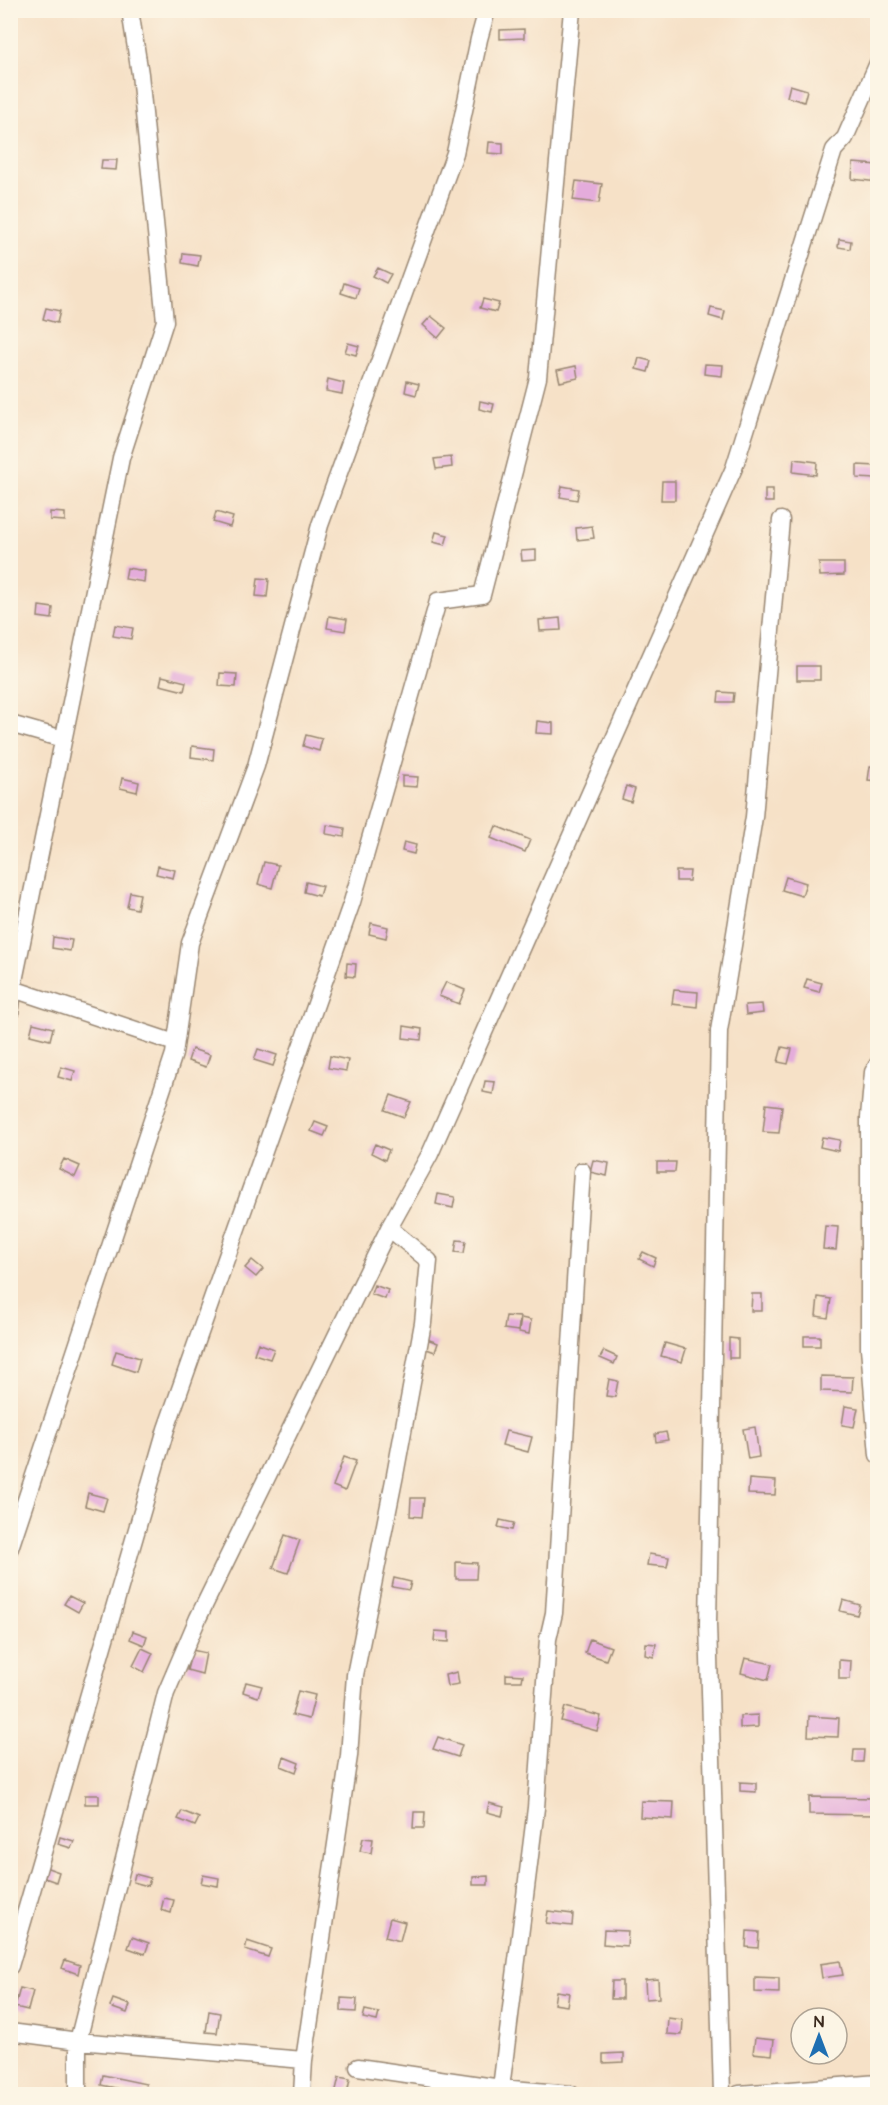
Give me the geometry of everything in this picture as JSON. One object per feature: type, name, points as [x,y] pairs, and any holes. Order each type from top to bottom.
[{"type":"street","points":[[10,1014],[12,988],[121,458],[165,321],[140,74],[130,10]]},
{"type":"street","points":[[10,1548],[174,1054],[190,943],[256,766],[320,525],[454,153],[487,10]]},
{"type":"street","points":[[10,1966],[166,1429],[352,902],[438,601],[482,594],[538,378],[572,10]]},
{"type":"street","points":[[78,2094],[78,2041],[166,1693],[198,1618],[389,1227],[430,1154],[734,468],[834,150],[845,138],[878,63]]},
{"type":"street","points":[[722,2094],[708,1624],[719,1032],[754,817],[781,520]]},
{"type":"street","points":[[10,724],[63,739]]},
{"type":"street","points":[[12,988],[175,1043]]},
{"type":"street","points":[[878,1064],[873,1072],[869,1117],[869,1348],[878,1455]]},
{"type":"street","points":[[502,2091],[536,1808],[548,1640],[554,1612],[582,1171]]},
{"type":"street","points":[[302,2094],[303,2060],[349,1756],[355,1676],[423,1323],[429,1261],[389,1227]]},
{"type":"street","points":[[10,2032],[78,2041],[303,2060]]},
{"type":"street","points":[[358,2067],[502,2091],[571,2094]]},
{"type":"street","points":[[739,2094],[878,2084]]},
{"type":"building","points":[[524,29],[524,38],[500,39],[500,30]]},
{"type":"building","points":[[790,85],[807,90],[804,102],[787,97]]},
{"type":"building","points":[[489,142],[503,143],[503,154],[488,153]]},
{"type":"building","points":[[102,160],[117,160],[116,170],[101,169]]},
{"type":"building","points":[[853,163],[878,165],[878,182],[852,179]]},
{"type":"building","points":[[576,181],[602,184],[599,203],[573,200]]},
{"type":"building","points":[[839,239],[851,241],[850,249],[838,247]]},
{"type":"building","points":[[183,253],[200,255],[198,266],[182,263]]},
{"type":"building","points":[[378,268],[391,274],[386,283],[373,276]]},
{"type":"building","points":[[344,283],[359,288],[356,298],[341,293]]},
{"type":"building","points":[[483,299],[499,303],[496,312],[480,308]]},
{"type":"building","points":[[46,308],[60,311],[57,323],[43,319]]},
{"type":"building","points":[[711,308],[725,311],[723,320],[709,316]]},
{"type":"building","points":[[431,316],[446,328],[438,338],[423,325]]},
{"type":"building","points":[[348,343],[359,346],[356,355],[345,352]]},
{"type":"building","points":[[639,358],[651,361],[648,372],[636,369]]},
{"type":"building","points":[[705,364],[723,365],[722,376],[704,374]]},
{"type":"building","points":[[576,366],[578,378],[560,382],[557,370]]},
{"type":"building","points":[[328,379],[344,383],[342,394],[326,391]]},
{"type":"building","points":[[407,381],[419,384],[416,395],[405,392]]},
{"type":"building","points":[[480,401],[494,404],[492,412],[479,409]]},
{"type":"building","points":[[451,457],[452,467],[436,469],[434,459]]},
{"type":"building","points":[[794,459],[817,462],[816,475],[793,472]]},
{"type":"building","points":[[857,465],[877,466],[877,479],[857,478]]},
{"type":"building","points":[[662,481],[675,481],[675,500],[661,500]]},
{"type":"building","points":[[562,486],[579,489],[577,500],[560,497]]},
{"type":"building","points":[[765,489],[773,489],[773,502],[765,502]]},
{"type":"building","points":[[50,512],[65,513],[65,521],[50,520]]},
{"type":"building","points":[[216,512],[233,517],[230,527],[213,522]]},
{"type":"building","points":[[592,526],[594,538],[577,540],[576,528]]},
{"type":"building","points":[[436,532],[448,535],[445,545],[433,542]]},
{"type":"building","points":[[536,550],[536,560],[522,561],[521,551]]},
{"type":"building","points":[[819,563],[844,563],[844,575],[820,576]]},
{"type":"building","points":[[127,568],[145,571],[144,582],[125,579]]},
{"type":"building","points":[[258,578],[269,579],[267,597],[256,596]]},
{"type":"building","points":[[39,606],[53,608],[52,619],[38,617]]},
{"type":"building","points":[[329,616],[347,619],[345,631],[327,628]]},
{"type":"building","points":[[560,618],[561,630],[540,631],[539,620]]},
{"type":"building","points":[[115,625],[133,628],[131,639],[113,636]]},
{"type":"building","points":[[797,666],[820,666],[820,680],[797,680]]},
{"type":"building","points":[[220,673],[237,674],[236,687],[219,686]]},
{"type":"building","points":[[162,676],[186,682],[184,691],[160,685]]},
{"type":"building","points":[[719,692],[734,693],[733,702],[718,702]]},
{"type":"building","points":[[537,721],[553,723],[553,734],[536,733]]},
{"type":"building","points":[[306,735],[322,739],[319,751],[303,746]]},
{"type":"building","points":[[192,746],[214,749],[213,760],[191,757]]},
{"type":"building","points":[[870,766],[878,767],[878,781],[868,780]]},
{"type":"building","points":[[402,776],[418,777],[417,787],[402,786]]},
{"type":"building","points":[[122,778],[139,782],[137,792],[120,788]]},
{"type":"building","points":[[626,786],[635,789],[631,802],[622,799]]},
{"type":"building","points":[[327,825],[345,828],[344,837],[326,834]]},
{"type":"building","points":[[496,826],[530,840],[525,852],[491,838]]},
{"type":"building","points":[[404,842],[416,845],[414,854],[402,851]]},
{"type":"building","points":[[264,862],[278,865],[272,888],[258,884]]},
{"type":"building","points":[[158,866],[175,870],[173,878],[156,874]]},
{"type":"building","points":[[676,871],[690,871],[689,881],[676,881]]},
{"type":"building","points":[[786,877],[806,883],[802,896],[782,890]]},
{"type":"building","points":[[306,882],[322,886],[319,896],[304,892]]},
{"type":"building","points":[[130,892],[140,894],[137,909],[127,907]]},
{"type":"building","points":[[371,923],[388,927],[386,938],[369,934]]},
{"type":"building","points":[[53,937],[72,940],[70,951],[52,948]]},
{"type":"building","points":[[347,963],[356,964],[355,977],[346,976]]},
{"type":"building","points":[[807,979],[822,983],[819,992],[804,988]]},
{"type":"building","points":[[446,982],[465,990],[459,1004],[439,996]]},
{"type":"building","points":[[674,990],[698,992],[697,1007],[672,1004]]},
{"type":"building","points":[[762,1004],[763,1013],[746,1015],[745,1005]]},
{"type":"building","points":[[33,1023],[53,1028],[50,1040],[30,1035]]},
{"type":"building","points":[[404,1026],[422,1029],[421,1040],[403,1038]]},
{"type":"building","points":[[782,1047],[792,1049],[788,1064],[778,1062]]},
{"type":"building","points":[[192,1049],[210,1055],[206,1067],[188,1061]]},
{"type":"building","points":[[258,1049],[277,1055],[273,1066],[254,1060]]},
{"type":"building","points":[[330,1056],[348,1060],[346,1071],[328,1068]]},
{"type":"building","points":[[61,1067],[75,1071],[72,1081],[58,1077]]},
{"type":"building","points":[[485,1081],[495,1082],[493,1094],[483,1092]]},
{"type":"building","points":[[391,1095],[411,1102],[404,1117],[385,1110]]},
{"type":"building","points":[[766,1104],[782,1106],[779,1133],[763,1132]]},
{"type":"building","points":[[315,1122],[328,1127],[324,1136],[311,1131]]},
{"type":"building","points":[[822,1137],[840,1140],[838,1151],[820,1147]]},
{"type":"building","points":[[375,1144],[389,1150],[385,1160],[371,1153]]},
{"type":"building","points":[[64,1159],[80,1166],[75,1177],[59,1169]]},
{"type":"building","points":[[593,1160],[609,1163],[607,1176],[590,1172]]},
{"type":"building","points":[[657,1162],[676,1162],[675,1172],[657,1172]]},
{"type":"building","points":[[438,1194],[455,1197],[453,1208],[436,1204]]},
{"type":"building","points":[[825,1226],[838,1227],[836,1250],[823,1249]]},
{"type":"building","points":[[457,1240],[466,1241],[464,1253],[455,1252]]},
{"type":"building","points":[[643,1252],[656,1258],[653,1266],[639,1259]]},
{"type":"building","points":[[252,1260],[263,1269],[256,1277],[245,1268]]},
{"type":"building","points":[[374,1285],[388,1290],[385,1299],[371,1294]]},
{"type":"building","points":[[752,1294],[762,1294],[762,1311],[751,1311]]},
{"type":"building","points":[[818,1297],[831,1299],[828,1318],[816,1316]]},
{"type":"building","points":[[506,1316],[520,1317],[518,1331],[504,1329]]},
{"type":"building","points":[[521,1318],[531,1320],[529,1334],[519,1332]]},
{"type":"building","points":[[804,1336],[820,1336],[820,1346],[804,1346]]},
{"type":"building","points":[[424,1338],[438,1343],[435,1352],[421,1347]]},
{"type":"building","points":[[729,1338],[738,1339],[738,1358],[729,1358]]},
{"type":"building","points":[[258,1343],[274,1349],[270,1359],[254,1354]]},
{"type":"building","points":[[665,1343],[686,1349],[682,1362],[661,1356]]},
{"type":"building","points":[[116,1351],[140,1358],[136,1372],[112,1364]]},
{"type":"building","points":[[604,1351],[617,1357],[614,1364],[600,1358]]},
{"type":"building","points":[[821,1376],[853,1377],[852,1392],[821,1391]]},
{"type":"building","points":[[609,1379],[618,1381],[615,1397],[606,1396]]},
{"type":"building","points":[[845,1406],[858,1408],[854,1427],[842,1425]]},
{"type":"building","points":[[755,1427],[759,1457],[748,1459],[743,1429]]},
{"type":"building","points":[[506,1431],[532,1437],[528,1452],[502,1445]]},
{"type":"building","points":[[666,1432],[668,1440],[656,1442],[655,1434]]},
{"type":"building","points":[[344,1457],[356,1461],[345,1491],[333,1486]]},
{"type":"building","points":[[749,1479],[776,1481],[775,1495],[748,1494]]},
{"type":"building","points":[[88,1493],[107,1498],[103,1511],[85,1506]]},
{"type":"building","points":[[411,1498],[424,1498],[422,1517],[410,1516]]},
{"type":"building","points":[[500,1520],[514,1523],[512,1530],[498,1527]]},
{"type":"building","points":[[285,1535],[300,1540],[288,1573],[273,1568]]},
{"type":"building","points":[[649,1554],[669,1557],[667,1567],[647,1565]]},
{"type":"building","points":[[456,1562],[477,1563],[476,1579],[456,1579]]},
{"type":"building","points":[[394,1578],[411,1582],[409,1590],[392,1587]]},
{"type":"building","points":[[69,1596],[83,1603],[78,1612],[64,1604]]},
{"type":"building","points":[[843,1600],[860,1605],[857,1615],[840,1611]]},
{"type":"building","points":[[133,1631],[147,1636],[144,1645],[130,1639]]},
{"type":"building","points":[[435,1631],[449,1632],[449,1642],[434,1641]]},
{"type":"building","points":[[590,1639],[611,1647],[606,1660],[585,1653]]},
{"type":"building","points":[[646,1643],[656,1644],[654,1657],[645,1655]]},
{"type":"building","points":[[142,1648],[153,1653],[144,1672],[133,1666]]},
{"type":"building","points":[[192,1650],[206,1653],[202,1674],[187,1670]]},
{"type":"building","points":[[745,1658],[772,1664],[768,1680],[741,1673]]},
{"type":"building","points":[[839,1660],[851,1661],[850,1679],[839,1679]]},
{"type":"building","points":[[457,1672],[459,1684],[447,1686],[445,1675]]},
{"type":"building","points":[[506,1674],[523,1675],[522,1681],[506,1681]]},
{"type":"building","points":[[246,1682],[262,1686],[258,1697],[243,1692]]},
{"type":"building","points":[[298,1691],[315,1695],[309,1719],[292,1715]]},
{"type":"building","points":[[565,1707],[601,1716],[597,1731],[561,1721]]},
{"type":"building","points":[[758,1715],[758,1727],[740,1728],[740,1716]]},
{"type":"building","points":[[809,1716],[839,1718],[838,1737],[808,1736]]},
{"type":"building","points":[[438,1737],[462,1745],[458,1757],[433,1749]]},
{"type":"building","points":[[854,1750],[864,1750],[863,1762],[853,1762]]},
{"type":"building","points":[[284,1757],[299,1763],[296,1772],[281,1766]]},
{"type":"building","points":[[740,1782],[756,1783],[756,1792],[740,1791]]},
{"type":"building","points":[[85,1795],[99,1795],[99,1804],[85,1804]]},
{"type":"building","points":[[809,1797],[878,1798],[878,1815],[809,1814]]},
{"type":"building","points":[[641,1801],[674,1802],[673,1819],[640,1817]]},
{"type":"building","points":[[489,1803],[504,1807],[502,1816],[487,1812]]},
{"type":"building","points":[[182,1811],[199,1818],[195,1826],[178,1819]]},
{"type":"building","points":[[414,1812],[425,1812],[424,1828],[413,1828]]},
{"type":"building","points":[[60,1837],[74,1841],[71,1848],[58,1844]]},
{"type":"building","points":[[363,1838],[373,1839],[371,1853],[360,1851]]},
{"type":"building","points":[[45,1867],[59,1872],[56,1882],[42,1877]]},
{"type":"building","points":[[135,1874],[150,1878],[148,1886],[133,1882]]},
{"type":"building","points":[[203,1875],[219,1878],[218,1886],[201,1883]]},
{"type":"building","points":[[488,1876],[488,1885],[473,1885],[473,1877]]},
{"type":"building","points":[[164,1898],[174,1900],[171,1913],[161,1910]]},
{"type":"building","points":[[548,1911],[573,1914],[572,1926],[546,1923]]},
{"type":"building","points":[[390,1918],[405,1922],[400,1941],[385,1937]]},
{"type":"building","points":[[604,1930],[628,1931],[627,1946],[603,1944]]},
{"type":"building","points":[[747,1931],[759,1932],[758,1948],[746,1947]]},
{"type":"building","points":[[132,1937],[149,1943],[145,1954],[128,1948]]},
{"type":"building","points":[[247,1941],[271,1949],[268,1957],[245,1950]]},
{"type":"building","points":[[65,1960],[80,1965],[78,1974],[62,1968]]},
{"type":"building","points":[[840,1961],[843,1975],[822,1978],[820,1964]]},
{"type":"building","points":[[755,1977],[779,1978],[779,1993],[755,1992]]},
{"type":"building","points":[[658,1979],[659,1998],[646,1999],[645,1980]]},
{"type":"building","points":[[612,1981],[622,1981],[622,1999],[611,1999]]},
{"type":"building","points":[[20,1988],[33,1991],[28,2010],[15,2007]]},
{"type":"building","points":[[556,1991],[569,1993],[567,2006],[554,2004]]},
{"type":"building","points":[[341,1998],[357,1999],[356,2012],[341,2011]]},
{"type":"building","points":[[113,1999],[130,2005],[127,2013],[110,2007]]},
{"type":"building","points":[[365,2010],[379,2013],[377,2021],[363,2018]]},
{"type":"building","points":[[209,2011],[220,2013],[217,2033],[206,2032]]},
{"type":"building","points":[[668,2018],[683,2020],[682,2035],[667,2034]]},
{"type":"building","points":[[755,2038],[774,2040],[772,2055],[753,2053]]},
{"type":"building","points":[[624,2053],[624,2062],[603,2063],[603,2054]]},
{"type":"building","points":[[103,2075],[146,2084],[144,2094],[101,2085]]},
{"type":"building","points":[[339,2077],[350,2079],[347,2094],[335,2094]]}]
